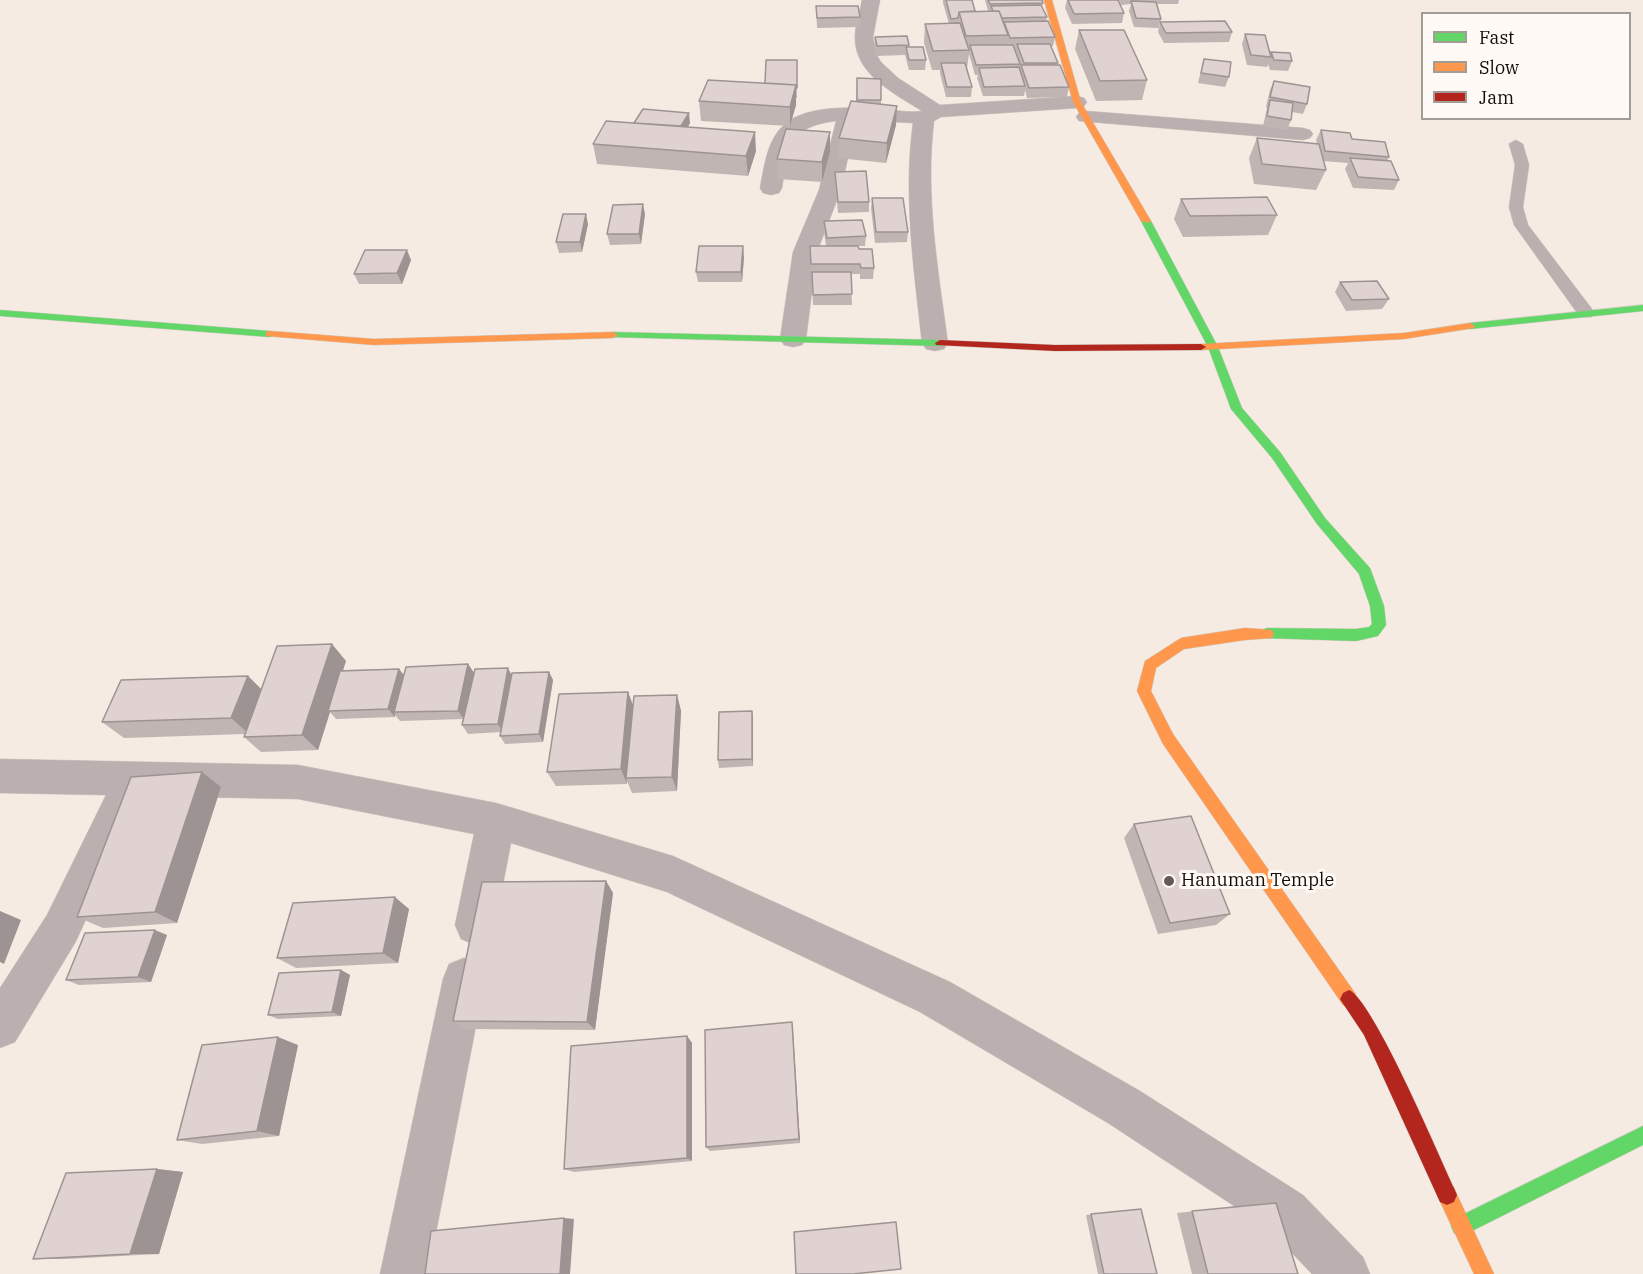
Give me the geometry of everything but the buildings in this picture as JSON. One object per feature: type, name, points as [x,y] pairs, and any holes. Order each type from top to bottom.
[{"type":"street","points":[[871,0],[863,40],[867,55],[882,75],[930,114]]},
{"type":"street","points":[[1048,0],[1082,109],[1125,182],[1213,346],[1237,409],[1276,455],[1321,520],[1365,572],[1377,606],[1379,625],[1373,632],[1356,635],[1245,634],[1181,644],[1150,665],[1144,691],[1168,739],[1370,1029],[1484,1274]]},
{"type":"street","points":[[771,188],[780,146],[793,127],[814,117],[1082,109],[1304,134]]},
{"type":"street","points":[[930,114],[920,141],[922,229],[935,343]]},
{"type":"street","points":[[793,339],[805,252],[830,190],[847,115]]},
{"type":"street","points":[[0,313],[374,342],[591,334],[1055,348],[1213,346],[1404,336],[1505,321],[1643,308]]},
{"type":"street","points":[[0,776],[298,782],[496,821],[673,875],[935,997],[1124,1107],[1286,1212],[1346,1274]]},
{"type":"street","points":[[0,1027],[61,929],[134,779]]},
{"type":"street","points":[[404,1274],[496,821]]},
{"type":"street","points":[[1461,1226],[1643,1135]]},
{"type":"lane","points":[[1516,144],[1522,165],[1516,207],[1521,225],[1587,314]]},
{"type":"traffic: fast","points":[[1146,221],[1213,347],[1237,409],[1276,455],[1321,521],[1365,572],[1377,606],[1379,625],[1373,632],[1356,635],[1267,634]]},
{"type":"traffic: fast","points":[[1470,326],[1643,308]]},
{"type":"traffic: fast","points":[[0,313],[270,334]]},
{"type":"traffic: fast","points":[[613,335],[940,343]]},
{"type":"traffic: fast","points":[[1461,1226],[1643,1135]]},
{"type":"traffic: slow","points":[[1048,0],[1077,102],[1146,221]]},
{"type":"traffic: slow","points":[[1201,347],[1404,336],[1470,326]]},
{"type":"traffic: slow","points":[[270,334],[374,342],[613,335]]},
{"type":"traffic: slow","points":[[1267,634],[1245,634],[1181,644],[1150,665],[1144,691],[1168,739],[1349,999]]},
{"type":"traffic: slow","points":[[1447,1195],[1484,1274]]},
{"type":"traffic: jam","points":[[940,343],[1055,348],[1201,347]]},
{"type":"traffic: jam","points":[[1349,999],[1370,1029],[1447,1195]]},
{"type":"place","name":"Hanuman Temple","points":[[1169,881]]}]
